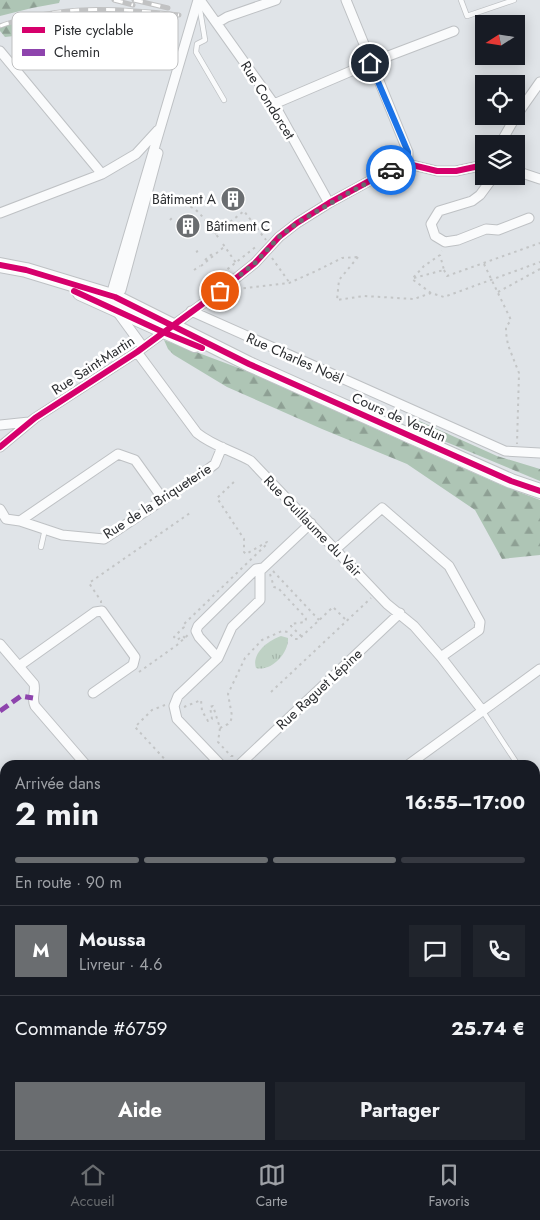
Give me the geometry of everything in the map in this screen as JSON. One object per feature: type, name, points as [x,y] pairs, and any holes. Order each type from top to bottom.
[{"type":"main road","name":"Cours de Verdun","points":[[0,264],[117,298],[168,328],[511,480],[540,491]]},
{"type":"main road","name":"Cours de Verdun","points":[[36,273],[94,300],[117,298]]},
{"type":"street","name":"Rue Condorcet","points":[[198,0],[217,23],[274,104],[329,204]]},
{"type":"street","points":[[178,67],[198,0]]},
{"type":"street","points":[[217,23],[227,17],[276,0]]},
{"type":"street","points":[[346,0],[370,63],[408,152],[408,164],[437,171],[456,171],[475,167]]},
{"type":"street","points":[[274,104],[370,63],[454,31]]},
{"type":"street","points":[[0,51],[12,65]]},
{"type":"street","points":[[16,70],[102,174]]},
{"type":"street","points":[[117,298],[160,128],[177,70]]},
{"type":"street","points":[[525,103],[540,82]]},
{"type":"street","points":[[0,213],[102,174],[136,154],[160,128]]},
{"type":"street","points":[[136,154],[143,158],[151,168]]},
{"type":"street","name":"Rue Saint-Martin","points":[[0,447],[30,422],[140,350],[219,287],[255,263],[264,245],[329,204],[384,173],[408,164]]},
{"type":"street","points":[[525,174],[540,179]]},
{"type":"street","points":[[488,185],[480,196],[472,201],[446,208],[435,216],[431,224],[435,236],[445,242],[458,240],[486,230],[498,230],[529,218]]},
{"type":"street","name":"Rue Guillaume du Vair","points":[[117,298],[140,350],[197,433],[208,442],[251,461],[387,604],[414,626],[442,657],[482,710]]},
{"type":"street","name":"Rue Charles Noël","points":[[191,311],[505,452],[540,453]]},
{"type":"street","name":"Rue Saint-Martin","points":[[0,425],[30,422]]},
{"type":"street","name":"Rue de la Briqueterie","points":[[0,510],[6,519],[20,521],[62,535],[104,539],[215,464],[222,447]]},
{"type":"street","points":[[20,521],[118,454],[135,460],[163,499]]},
{"type":"street","points":[[336,549],[382,508],[449,566],[480,622],[479,630],[442,657]]},
{"type":"street","points":[[216,760],[177,719],[174,706],[178,696],[218,658],[232,627],[260,600],[260,571],[267,569],[279,553],[311,522]]},
{"type":"street","points":[[218,658],[199,637],[196,631],[198,626],[256,569],[267,569]]},
{"type":"street","points":[[19,666],[100,610],[135,657],[133,665],[93,693]]},
{"type":"street","name":"Rue Raguet Lépine","points":[[238,760],[400,613]]},
{"type":"street","points":[[0,644],[34,684],[35,692],[33,698],[35,706],[82,760]]},
{"type":"street","points":[[415,760],[540,668]]},
{"type":"lane","points":[[198,0],[205,40],[197,44],[196,52],[224,100]]},
{"type":"lane","points":[[461,0],[467,16],[514,0]]},
{"type":"lane","points":[[41,547],[45,529]]},
{"type":"lane","points":[[482,710],[515,760]]},
{"type":"path","points":[[178,202],[187,204],[200,212],[219,238]]},
{"type":"path","points":[[242,208],[289,282]]},
{"type":"path","points":[[216,234],[244,211]]},
{"type":"path","points":[[412,279],[424,266],[440,254],[445,242]]},
{"type":"path","points":[[440,254],[447,276],[540,243]]},
{"type":"path","points":[[264,245],[216,278],[219,287],[289,282],[342,258],[358,257],[339,280],[337,300],[364,296],[414,299],[431,293]]},
{"type":"path","points":[[194,270],[224,246],[236,263]]},
{"type":"path","points":[[227,251],[230,248]]},
{"type":"path","points":[[205,260],[212,254]]},
{"type":"path","points":[[412,279],[431,293],[444,297],[540,262]]},
{"type":"path","points":[[484,264],[511,320],[506,327],[506,333],[508,345],[519,373],[516,452]]},
{"type":"path","points":[[498,292],[540,269]]},
{"type":"path","points":[[412,279],[444,270]]},
{"type":"path","points":[[235,481],[217,498],[244,539],[244,552],[246,554],[268,543]]},
{"type":"path","points":[[100,610],[101,601],[89,583],[190,512]]},
{"type":"path","points":[[268,543],[279,553]]},
{"type":"path","points":[[185,638],[183,636],[177,640],[174,637],[183,625],[268,543]]},
{"type":"path","points":[[267,569],[319,620]]},
{"type":"path","points":[[267,569],[274,587],[278,588],[305,617],[305,622],[291,624],[302,636]]},
{"type":"path","points":[[272,692],[372,598]]},
{"type":"path","points":[[220,728],[231,720],[228,694],[245,658],[262,640],[282,631],[288,632],[297,640],[334,607],[347,621]]},
{"type":"path","points":[[130,667],[135,675],[178,646],[198,626]]},
{"type":"path","points":[[225,750],[236,760]]},
{"type":"green space","points":[[0,0],[60,0],[59,3],[0,16]]},
{"type":"green space","points":[[0,23],[2,25],[12,23],[12,36],[5,37],[0,31]]},
{"type":"green space","points":[[164,340],[244,370],[501,485],[540,500],[540,555],[502,559],[475,510],[407,464],[227,387],[174,355],[168,349]]},
{"type":"green space","points":[[415,419],[497,456],[540,469],[540,481],[410,427]]},
{"type":"green space","points":[[281,636],[288,638],[286,650],[273,664],[267,667],[256,668],[256,657],[262,648]]},
{"type":"railway","points":[[114,0],[133,5]]},
{"type":"railway","points":[[134,0],[168,8]]},
{"type":"railway","points":[[60,12],[89,10],[144,12]]},
{"type":"railway","points":[[0,26],[12,22]]},
{"type":"marked path","points":[[0,711],[21,696],[33,698]]},
{"type":"cycle path","points":[[0,447],[35,418],[137,352],[220,291],[255,263],[279,237],[329,203],[384,173],[408,164],[437,171],[456,171],[475,167]]},
{"type":"cycle path","points":[[0,265],[26,270],[115,297],[249,364],[511,481],[540,491]]},
{"type":"cycle path","points":[[74,291],[202,348]]},
{"type":"way so far","points":[[220,291],[255,263],[279,237],[297,223],[391,170]]},
{"type":"place","name":"Bâtiment A","points":[[233,199]]},
{"type":"place","name":"Bâtiment C","points":[[188,226]]},
{"type":"route","points":[[370,63],[408,152],[408,164],[391,170]]}]
